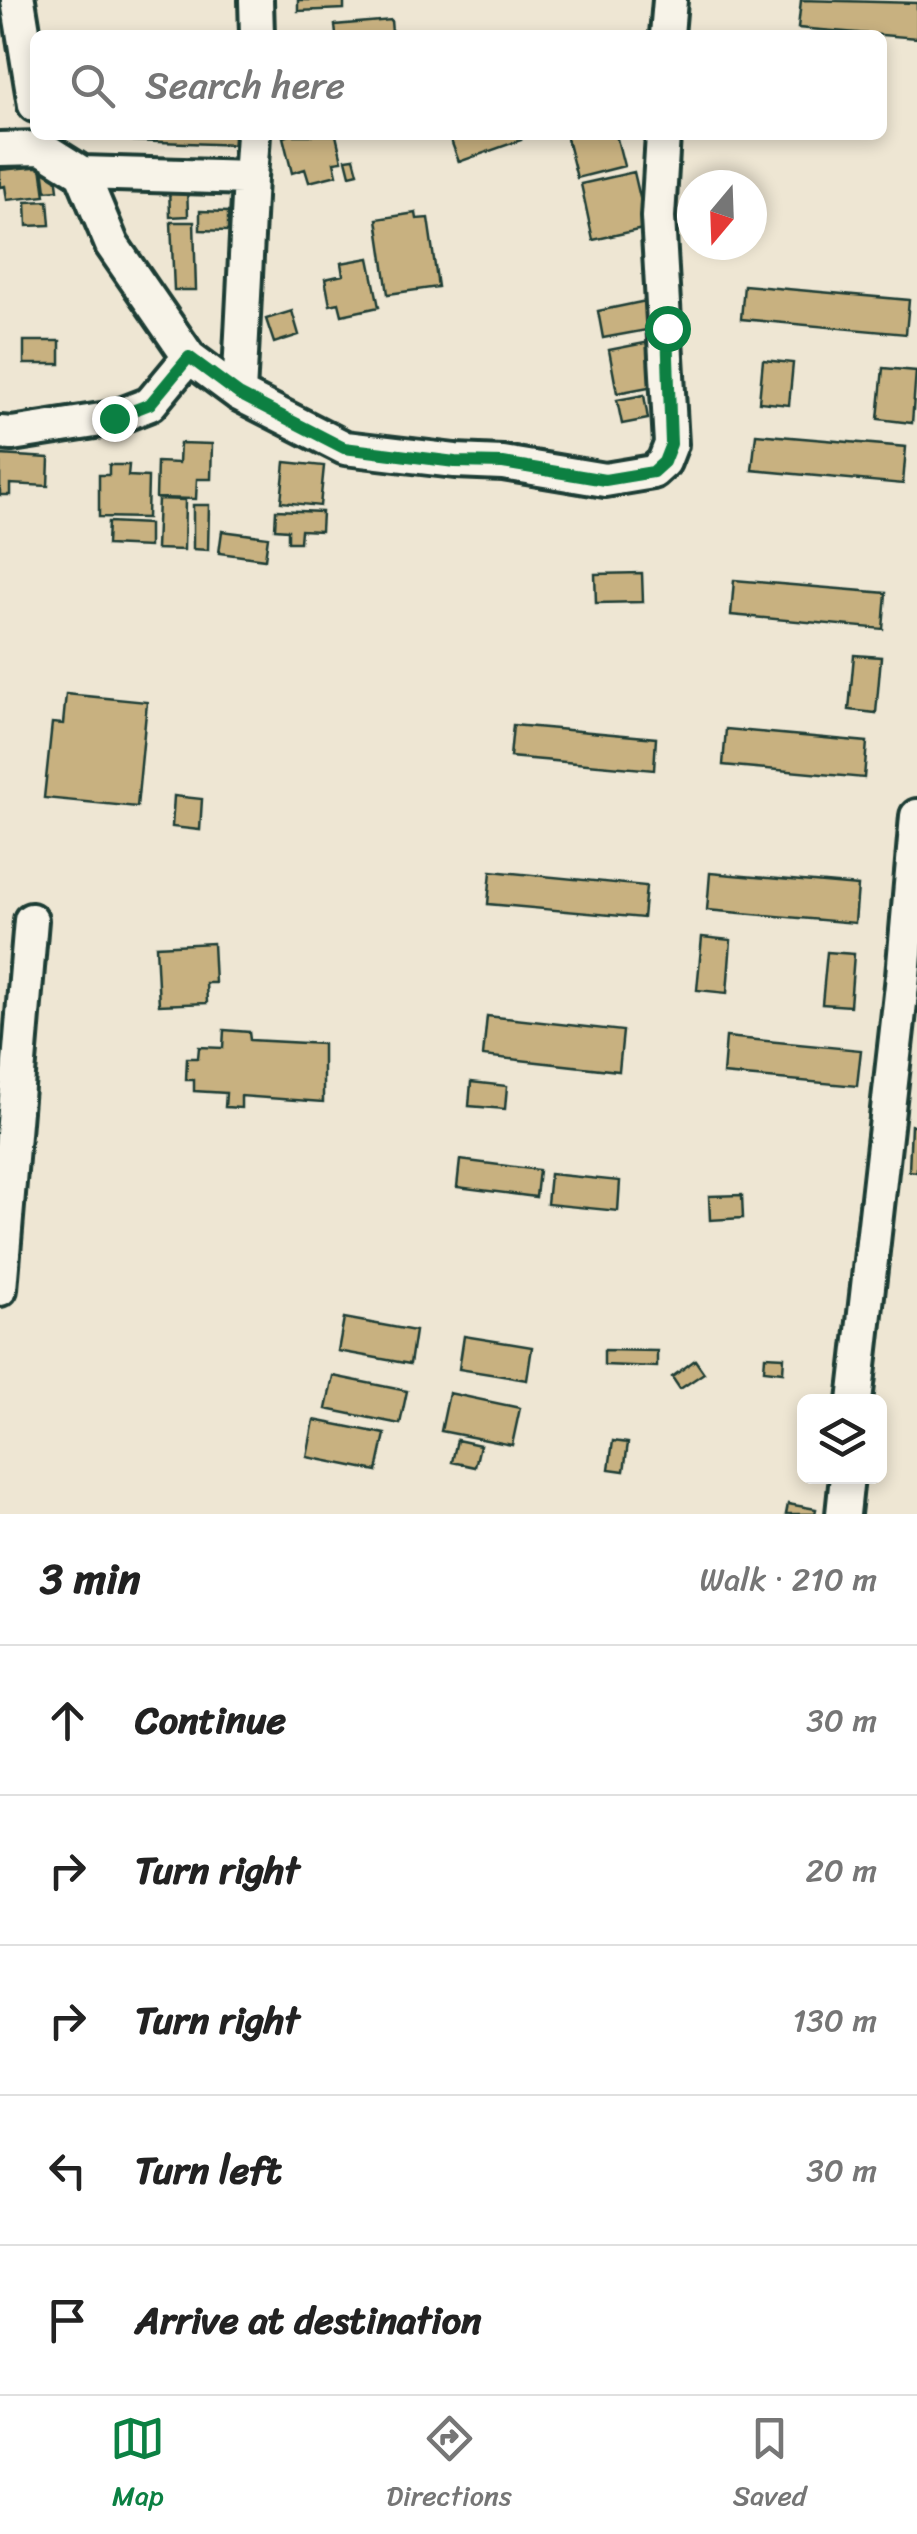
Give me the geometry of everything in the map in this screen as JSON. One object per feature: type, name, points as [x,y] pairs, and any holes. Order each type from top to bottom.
[{"type":"street","points":[[256,0],[257,30]]},
{"type":"street","points":[[668,30],[670,0]]},
{"type":"street","points":[[13,7],[30,83]]},
{"type":"street","points":[[239,394],[253,140]]},
{"type":"street","points":[[0,149],[41,142],[82,173],[112,245],[189,357],[239,394],[344,448],[455,462],[503,463],[605,480],[653,472],[664,462],[671,444],[658,218],[662,140]]},
{"type":"street","points":[[82,173],[250,178]]},
{"type":"street","points":[[0,433],[114,418],[150,404],[189,357]]},
{"type":"street","points":[[856,1394],[901,996],[917,816]]},
{"type":"street","points":[[1,1269],[31,920]]},
{"type":"street","points":[[842,1514],[846,1484]]},
{"type":"building","points":[[298,0],[344,0],[344,9],[298,11]]},
{"type":"building","points":[[801,0],[917,3],[917,38],[887,35],[887,30],[798,28]]},
{"type":"building","points":[[391,20],[392,30],[336,30],[335,25]]},
{"type":"building","points":[[134,140],[240,140],[239,145]]},
{"type":"building","points":[[284,140],[337,140],[342,161],[334,162],[337,175],[309,182],[305,169],[292,173]]},
{"type":"building","points":[[451,140],[521,140],[459,162]]},
{"type":"building","points":[[567,140],[617,140],[624,166],[577,178]]},
{"type":"building","points":[[354,158],[358,173],[350,175],[346,159]]},
{"type":"building","points":[[41,166],[45,196],[7,200],[5,186],[0,187],[0,170]]},
{"type":"building","points":[[43,167],[55,167],[58,190],[46,191]]},
{"type":"building","points":[[634,172],[647,228],[593,240],[581,184]]},
{"type":"building","points":[[169,184],[187,184],[188,216],[170,217]]},
{"type":"building","points":[[48,201],[50,225],[27,226],[26,202]]},
{"type":"building","points":[[200,211],[228,212],[228,231],[200,230]]},
{"type":"building","points":[[416,213],[417,219],[428,218],[438,287],[388,294],[377,219]]},
{"type":"building","points":[[171,222],[194,222],[196,290],[174,290]]},
{"type":"building","points":[[369,258],[379,307],[342,315],[339,303],[330,305],[325,279],[343,275],[341,263]]},
{"type":"building","points":[[744,285],[909,300],[906,334],[741,319]]},
{"type":"building","points":[[646,301],[652,329],[603,338],[598,311]]},
{"type":"building","points":[[292,311],[299,335],[274,343],[266,319]]},
{"type":"building","points":[[24,341],[60,341],[60,364],[24,364]]},
{"type":"building","points":[[650,342],[659,385],[617,393],[609,350]]},
{"type":"building","points":[[763,360],[793,363],[789,405],[759,402]]},
{"type":"building","points":[[883,368],[916,371],[912,423],[878,419]]},
{"type":"building","points":[[644,395],[648,419],[622,424],[617,400]]},
{"type":"building","points":[[756,434],[906,447],[903,484],[752,470]]},
{"type":"building","points":[[180,443],[212,444],[211,479],[197,479],[196,499],[156,498],[157,462],[179,463]]},
{"type":"building","points":[[0,455],[49,458],[48,486],[10,484],[10,495],[0,495]]},
{"type":"building","points":[[285,462],[324,466],[320,506],[281,502]]},
{"type":"building","points":[[109,465],[129,465],[128,476],[148,477],[147,518],[99,517],[99,475],[109,475]]},
{"type":"building","points":[[158,499],[185,500],[184,550],[156,549]]},
{"type":"building","points":[[193,505],[209,505],[208,550],[193,549]]},
{"type":"building","points":[[276,510],[322,512],[321,531],[301,530],[300,542],[288,542],[288,530],[275,529]]},
{"type":"building","points":[[108,522],[149,524],[149,547],[107,545]]},
{"type":"building","points":[[222,531],[268,537],[265,559],[219,553]]},
{"type":"building","points":[[642,573],[643,602],[596,603],[595,574]]},
{"type":"building","points":[[734,580],[886,593],[883,629],[731,615]]},
{"type":"building","points":[[854,655],[881,657],[876,713],[849,710]]},
{"type":"building","points":[[66,694],[147,702],[137,807],[44,798],[52,723],[63,724]]},
{"type":"building","points":[[513,725],[656,738],[654,770],[510,757]]},
{"type":"building","points":[[726,729],[867,742],[864,778],[723,765]]},
{"type":"building","points":[[174,796],[202,799],[200,830],[172,827]]},
{"type":"building","points":[[491,871],[646,886],[643,918],[488,904]]},
{"type":"building","points":[[710,873],[858,886],[855,923],[707,910]]},
{"type":"building","points":[[702,937],[731,940],[727,993],[697,990]]},
{"type":"building","points":[[213,943],[215,983],[206,983],[207,1003],[159,1005],[156,946]]},
{"type":"building","points":[[827,952],[854,954],[850,1006],[822,1004]]},
{"type":"building","points":[[487,1016],[623,1031],[619,1071],[483,1056]]},
{"type":"building","points":[[224,1030],[249,1032],[250,1040],[323,1044],[323,1102],[241,1096],[241,1108],[225,1107],[226,1093],[194,1091],[194,1080],[186,1080],[187,1058],[198,1058],[199,1047],[223,1048]]},
{"type":"building","points":[[726,1037],[861,1050],[857,1086],[723,1074]]},
{"type":"building","points":[[471,1082],[507,1086],[505,1109],[469,1106]]},
{"type":"building","points":[[911,1125],[917,1125],[917,1172],[909,1171]]},
{"type":"building","points":[[460,1160],[539,1170],[536,1197],[457,1187]]},
{"type":"building","points":[[550,1174],[620,1181],[618,1211],[547,1204]]},
{"type":"building","points":[[742,1195],[743,1218],[710,1220],[709,1196]]},
{"type":"building","points":[[344,1318],[415,1331],[410,1364],[338,1351]]},
{"type":"building","points":[[464,1336],[532,1347],[527,1380],[459,1369]]},
{"type":"building","points":[[604,1350],[657,1351],[657,1367],[604,1365]]},
{"type":"building","points":[[765,1356],[784,1357],[783,1372],[764,1370]]},
{"type":"building","points":[[695,1360],[704,1373],[680,1389],[672,1377]]},
{"type":"building","points":[[333,1376],[407,1391],[400,1424],[326,1409]]},
{"type":"building","points":[[449,1393],[520,1408],[512,1445],[441,1431]]},
{"type":"building","points":[[314,1420],[385,1434],[377,1471],[307,1457]]},
{"type":"building","points":[[457,1440],[480,1445],[475,1467],[452,1462]]},
{"type":"building","points":[[613,1441],[628,1443],[624,1471],[609,1469]]},
{"type":"building","points":[[788,1504],[816,1509],[815,1514],[786,1514]]},
{"type":"route","points":[[114,418],[150,404],[189,357],[239,394],[344,448],[455,462],[503,463],[605,480],[632,478],[653,472],[664,462],[671,444],[667,328]]}]
